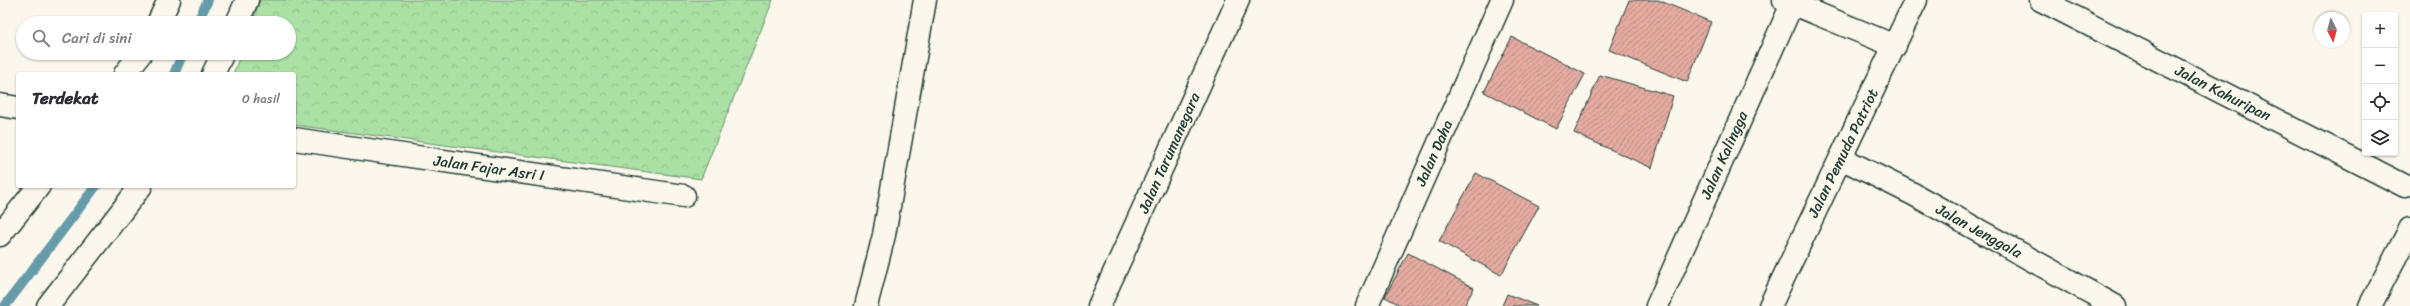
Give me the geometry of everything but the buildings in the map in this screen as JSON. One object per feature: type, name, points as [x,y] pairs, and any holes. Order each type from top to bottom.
[{"type":"street","points":[[161,16],[169,0]]},
{"type":"street","points":[[240,16],[247,0]]},
{"type":"street","points":[[866,306],[884,235],[925,0]]},
{"type":"street","name":"Jalan Tarumanegara","points":[[1099,306],[1238,0]]},
{"type":"street","name":"Jalan Daha","points":[[1367,306],[1502,0]]},
{"type":"street","name":"Jalan Pemuda Patriot","points":[[1770,306],[1916,0]]},
{"type":"street","name":"Jalan Kahuripan","points":[[2041,0],[2405,186]]},
{"type":"street","points":[[1788,2],[1895,46]]},
{"type":"street","name":"Jalan Kalingga","points":[[1657,306],[1788,2]]},
{"type":"street","points":[[127,72],[136,60]]},
{"type":"street","points":[[214,72],[220,60]]},
{"type":"street","points":[[0,105],[16,108]]},
{"type":"street","name":"Jalan Fajar Asri I","points":[[296,139],[684,196]]},
{"type":"street","name":"Jalan Jenggala","points":[[1841,158],[1913,194],[2115,306]]},
{"type":"street","points":[[0,235],[37,188]]},
{"type":"street","points":[[48,306],[139,188]]},
{"type":"street","points":[[2370,306],[2410,229]]},
{"type":"green space","points":[[260,0],[773,0],[701,179],[296,125],[296,72],[234,72],[238,60],[296,60],[296,16],[254,16]]},
{"type":"waterway","points":[[200,16],[208,0]]},
{"type":"waterway","points":[[175,72],[180,60]]},
{"type":"waterway","points":[[5,306],[94,188]]}]
